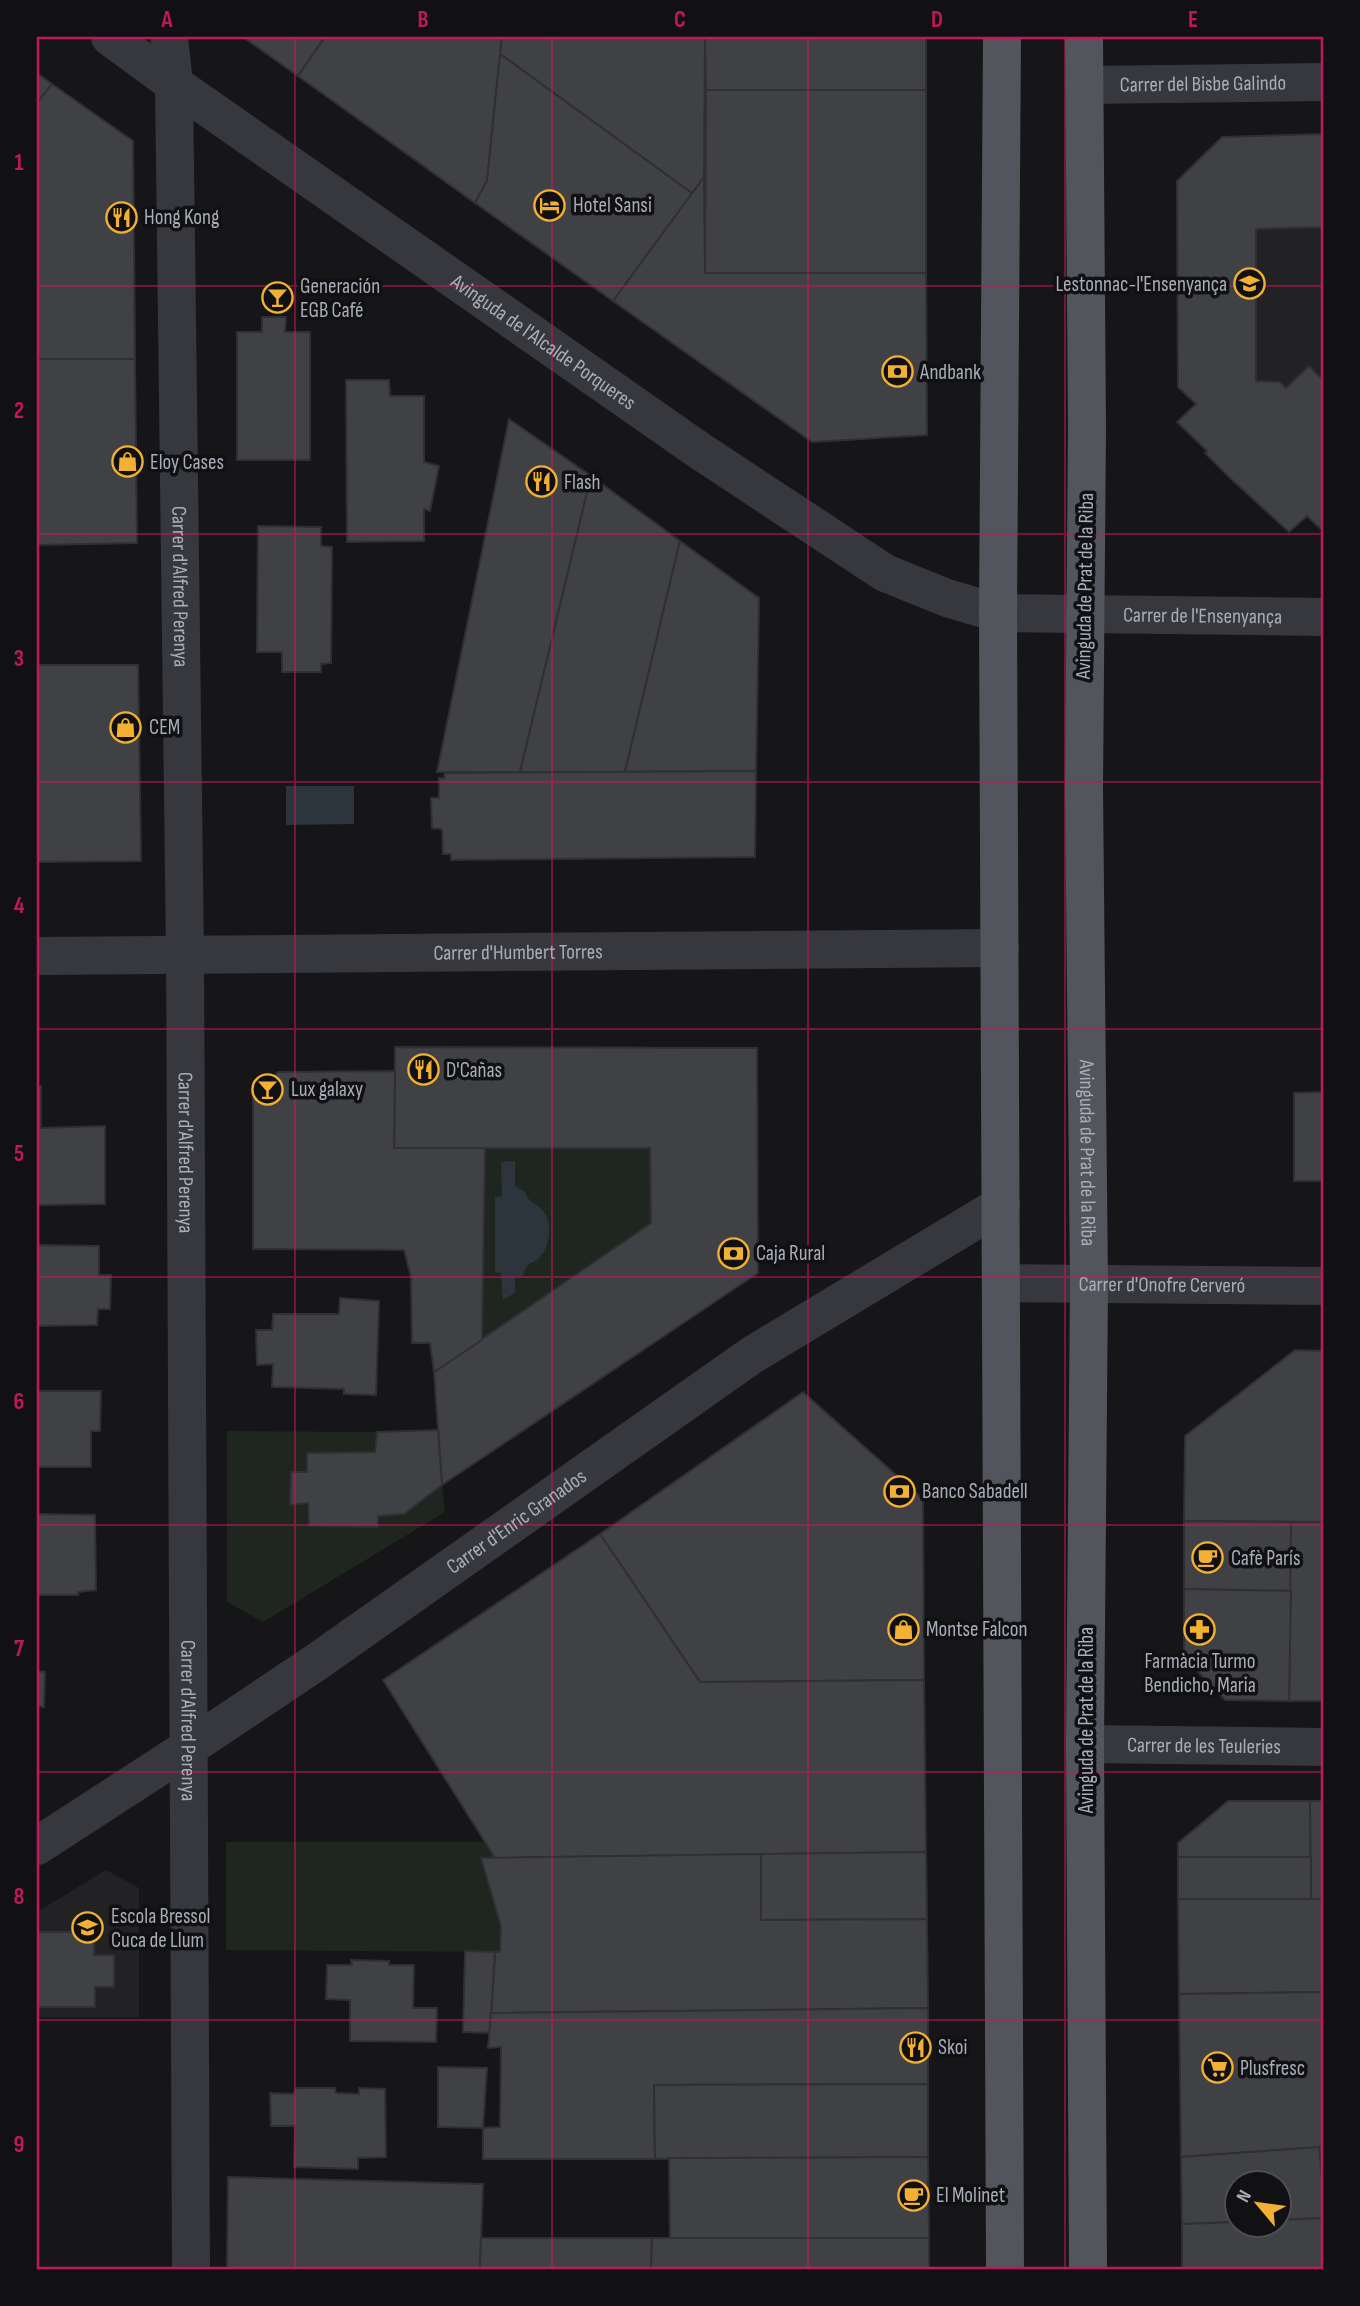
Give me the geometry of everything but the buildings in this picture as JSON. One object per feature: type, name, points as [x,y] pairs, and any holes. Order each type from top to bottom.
[{"type":"main road","points":[[1002,37],[998,613],[1005,2269]]},
{"type":"main road","name":"Avinguda de Prat de la Riba","points":[[1084,37],[1087,414],[1084,803],[1089,1284],[1085,1744],[1088,2269]]},
{"type":"street","name":"Avinguda de l'Alcalde Porqueres","points":[[110,37],[700,451],[885,573],[947,598],[998,613]]},
{"type":"street","name":"Carrer d'Alfred Perenya","points":[[169,37],[174,84],[185,954],[191,2269]]},
{"type":"street","name":"Carrer del Bisbe Galindo","points":[[1084,85],[1323,82]]},
{"type":"street","name":"Carrer de l'Ensenyança","points":[[998,613],[1323,617]]},
{"type":"street","name":"Carrer d'Humbert Torres","points":[[37,956],[1000,948]]},
{"type":"street","name":"Carrer d'Enric Granados","points":[[37,1846],[318,1661],[752,1355],[1001,1205]]},
{"type":"street","name":"Carrer d'Onofre Cerveró","points":[[1001,1283],[1323,1286]]},
{"type":"street","name":"Carrer de les Teuleries","points":[[1085,1744],[1323,1746]]},
{"type":"shaded area","name":"Lestonnac-l'Ensenyança","points":[[1323,134],[1323,531],[1307,516],[1289,532],[1230,478],[1177,422],[1196,404],[1178,387],[1177,181],[1222,137]]},
{"type":"shaded area","points":[[286,786],[354,786],[354,824],[286,825]]},
{"type":"shaded area","points":[[278,1072],[394,1148],[650,1148],[651,1223],[434,1372],[430,1343],[412,1343],[411,1277],[404,1250],[253,1249],[253,1098]]},
{"type":"shaded area","points":[[515,1161],[515,1186],[544,1211],[549,1225],[549,1237],[540,1257],[528,1265],[522,1276],[515,1278],[515,1293],[503,1300],[501,1273],[495,1272],[495,1197],[502,1196],[501,1162]]},
{"type":"shaded area","points":[[227,1431],[377,1432],[375,1452],[307,1453],[307,1472],[291,1472],[290,1505],[308,1503],[309,1526],[378,1527],[378,1516],[404,1514],[442,1485],[445,1512],[263,1622],[227,1602]]},
{"type":"shaded area","points":[[226,1842],[485,1842],[495,1858],[481,1859],[501,1926],[500,1952],[226,1950]]},
{"type":"shaded area","name":"Escola Bressol Cuca de Llum","points":[[106,1870],[139,1888],[139,2017],[37,2017],[37,1912]]},
{"type":"place","name":"Hotel Sansi","points":[[550,205]]},
{"type":"place","name":"Hong Kong","points":[[121,217]]},
{"type":"place","name":"Lestonnac-l'Ensenyança","points":[[1250,284]]},
{"type":"place","name":"Generación EGB Café","points":[[277,298]]},
{"type":"place","name":"Andbank","points":[[897,372]]},
{"type":"place","name":"Eloy Cases","points":[[127,462]]},
{"type":"place","name":"Flash","points":[[541,482]]},
{"type":"place","name":"CEM","points":[[126,727]]},
{"type":"place","name":"D'Cañas","points":[[423,1070]]},
{"type":"place","name":"Lux galaxy","points":[[268,1089]]},
{"type":"place","name":"Caja Rural","points":[[733,1253]]},
{"type":"place","name":"Banco Sabadell","points":[[899,1491]]},
{"type":"place","name":"Cafè París","points":[[1208,1558]]},
{"type":"place","name":"Montse Falcon","points":[[903,1629]]},
{"type":"place","name":"Farmàcia Turmo Bendicho, Maria","points":[[1200,1629]]},
{"type":"place","name":"Escola Bressol Cuca de Llum","points":[[88,1928]]},
{"type":"place","name":"Skoi","points":[[915,2047]]},
{"type":"place","name":"Plusfresc","points":[[1217,2068]]},
{"type":"place","name":"El Molinet","points":[[913,2195]]}]
